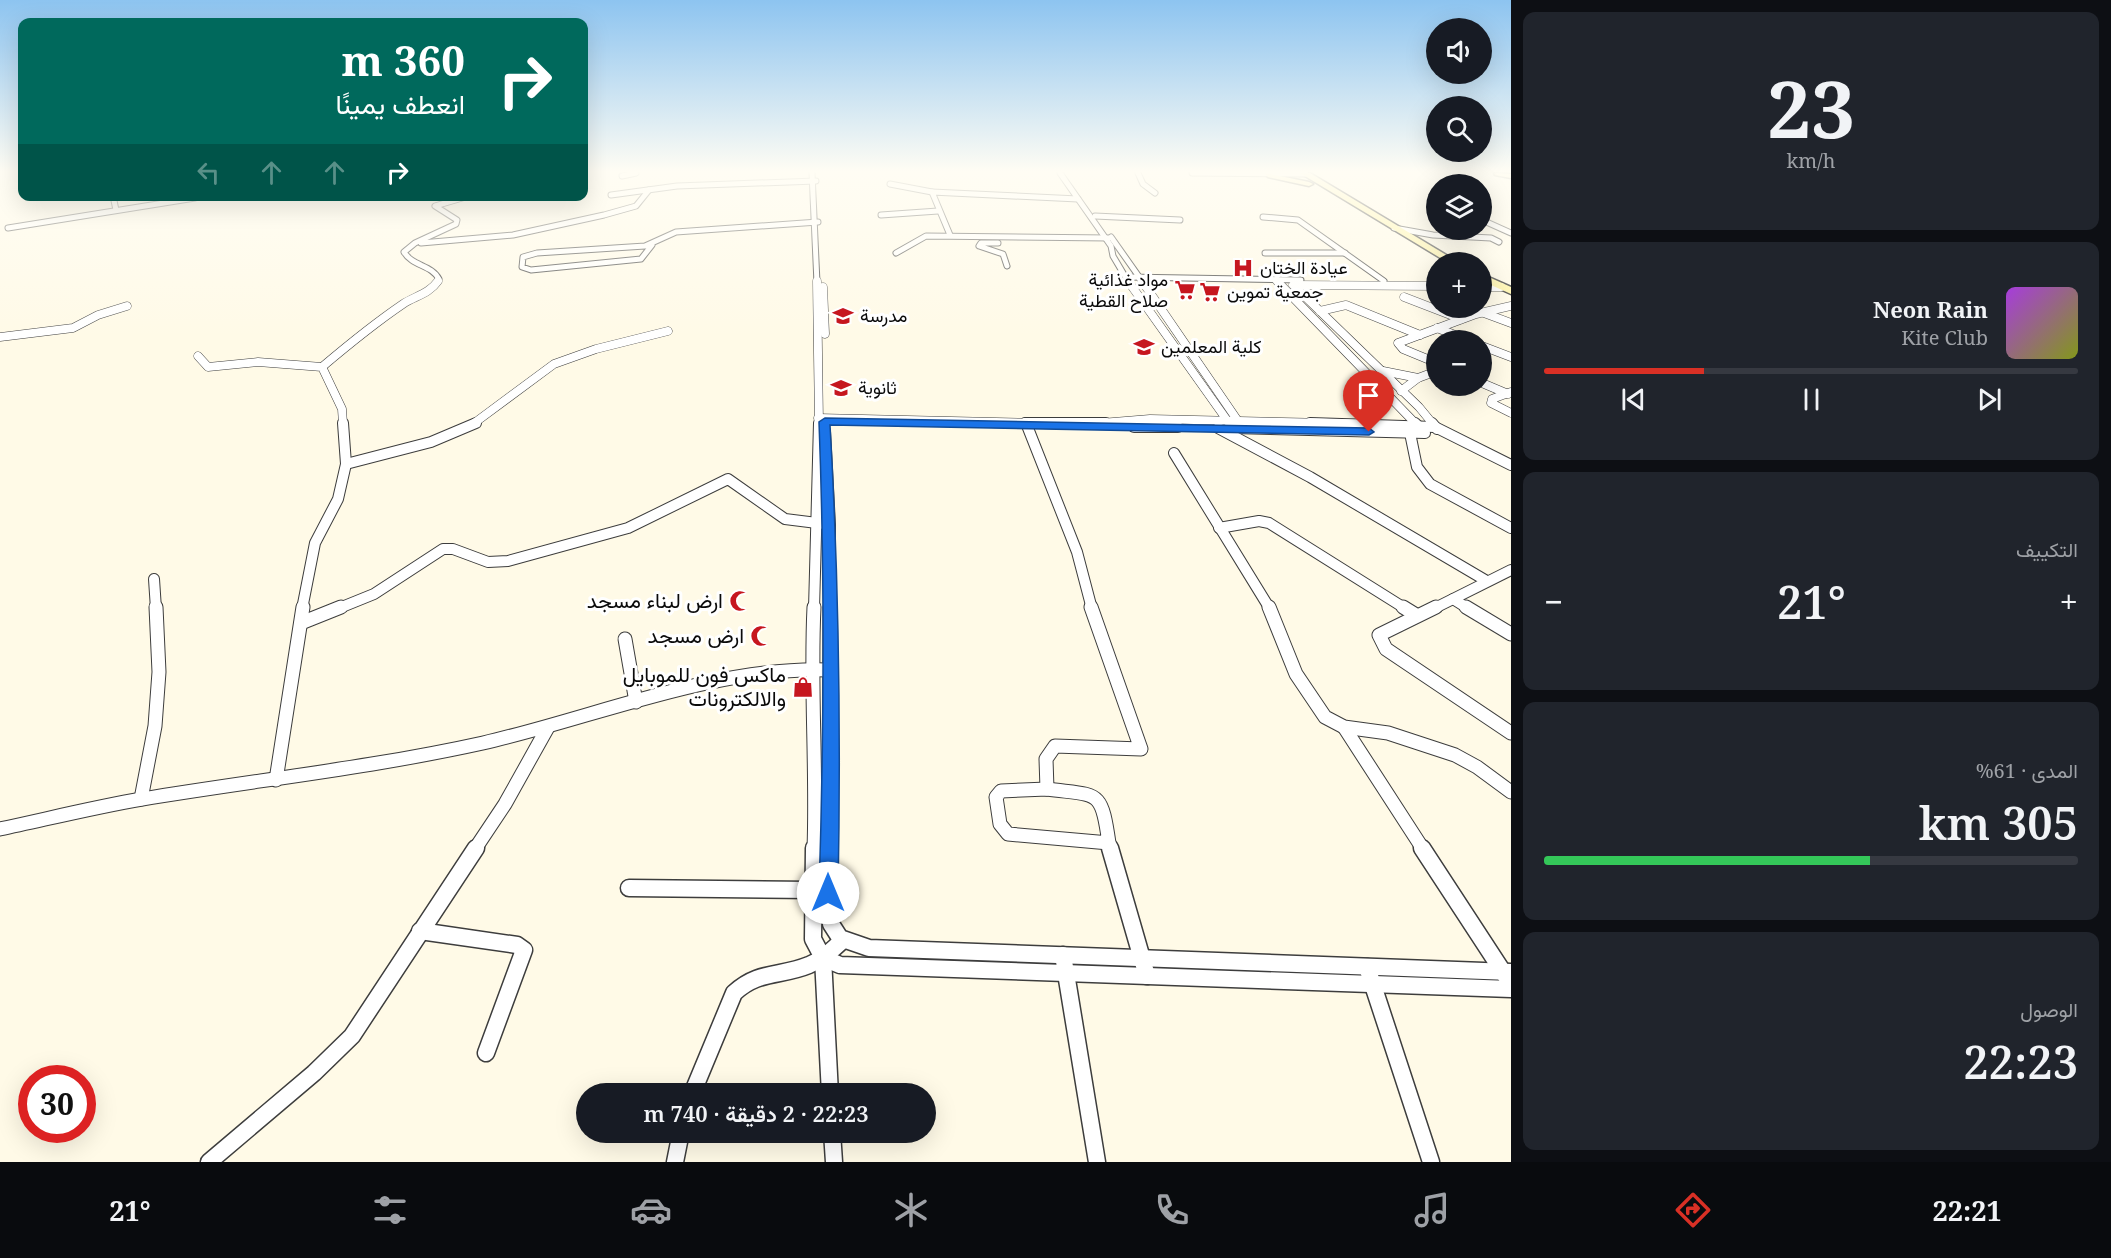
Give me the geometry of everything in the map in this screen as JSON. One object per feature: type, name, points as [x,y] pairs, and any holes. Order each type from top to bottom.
[{"type":"main road","points":[[1384,227],[1426,254]]},
{"type":"main road","points":[[1392,227],[1435,252]]},
{"type":"street","points":[[8,228],[13,227]]},
{"type":"street","points":[[198,356],[208,367],[272,362],[322,367],[403,304],[427,293],[437,284],[439,279],[436,273],[404,255],[406,249],[415,243],[449,227]]},
{"type":"street","points":[[415,243],[513,235],[548,227]]},
{"type":"street","points":[[652,245],[537,253],[524,257],[522,267],[531,270],[641,259],[652,245],[667,234],[743,227]]},
{"type":"street","points":[[816,227],[831,793],[829,911],[831,924],[843,940],[869,948],[1142,957],[1508,976]]},
{"type":"street","points":[[946,227],[950,235]]},
{"type":"street","points":[[1100,227],[1141,279],[1235,424]]},
{"type":"street","points":[[1102,227],[1108,238],[1113,256],[1141,301],[1235,424]]},
{"type":"street","points":[[1308,227],[1384,281]]},
{"type":"street","points":[[1395,227],[1426,234]]},
{"type":"street","points":[[1417,242],[1414,239],[1418,236],[1426,235]]},
{"type":"street","points":[[896,253],[926,236],[1108,238]]},
{"type":"street","points":[[999,236],[1000,242],[981,243],[979,246],[1003,254],[1007,266]]},
{"type":"street","points":[[1492,238],[1499,242]]},
{"type":"street","points":[[1265,253],[1345,253]]},
{"type":"street","points":[[1128,278],[1426,285]]},
{"type":"street","points":[[1291,283],[1384,281],[1426,284]]},
{"type":"street","points":[[1278,282],[1425,433]]},
{"type":"street","points":[[1291,283],[1401,391],[1442,436]]},
{"type":"street","points":[[1404,297],[1461,319]]},
{"type":"street","points":[[1320,311],[1349,305],[1420,335]]},
{"type":"street","points":[[0,338],[73,328],[98,315],[127,306]]},
{"type":"street","points":[[1492,316],[1511,323]]},
{"type":"street","points":[[1426,358],[1398,345],[1465,318]]},
{"type":"street","points":[[1437,328],[1442,330]]},
{"type":"street","points":[[346,464],[381,456],[463,430],[497,408],[548,366],[565,358],[608,344],[668,331]]},
{"type":"street","points":[[1492,350],[1511,357]]},
{"type":"street","points":[[276,780],[315,543],[338,499],[346,464],[342,409],[322,367]]},
{"type":"street","points":[[1380,370],[1418,378]]},
{"type":"street","points":[[1401,391],[1418,378],[1426,375]]},
{"type":"street","points":[[1492,387],[1509,393]]},
{"type":"street","points":[[1509,393],[1492,399],[1491,403],[1511,413]]},
{"type":"street","points":[[1026,424],[1106,423],[1150,419],[1425,433],[1442,436],[1511,467]]},
{"type":"street","points":[[821,420],[1218,428],[1235,424],[1418,425],[1436,427],[1511,467]]},
{"type":"street","points":[[1026,424],[1077,552],[1089,600],[1141,749],[1055,746],[1049,749],[1045,757],[1047,789]]},
{"type":"street","points":[[1218,428],[1310,477],[1485,580]]},
{"type":"street","points":[[1410,433],[1416,465],[1422,476],[1434,486],[1511,528]]},
{"type":"street","points":[[1173,453],[1272,611],[1296,674],[1325,717],[1344,727],[1388,733],[1455,755],[1477,767],[1511,792]]},
{"type":"street","points":[[301,623],[374,594],[443,549],[453,549],[488,562],[508,561],[628,528],[728,479],[784,519],[824,524]]},
{"type":"street","points":[[1219,528],[1260,521],[1269,523],[1416,615]]},
{"type":"street","points":[[824,524],[811,670],[816,799],[812,890],[813,939],[822,958],[829,1083]]},
{"type":"street","points":[[1511,570],[1485,580],[1453,599],[1379,635],[1386,649],[1511,734]]},
{"type":"street","points":[[141,799],[154,726],[159,672],[154,579]]},
{"type":"street","points":[[1453,599],[1511,634]]},
{"type":"street","points":[[625,639],[636,702]]},
{"type":"street","points":[[0,829],[141,799],[370,765],[548,727],[741,675],[828,670]]},
{"type":"street","points":[[209,1162],[346,1044],[505,804],[548,727]]},
{"type":"street","points":[[1344,727],[1508,976]]},
{"type":"street","points":[[1109,843],[1004,832],[1000,824],[996,797],[998,792],[1047,789],[1090,795],[1098,800],[1104,809],[1109,843],[1147,976]]},
{"type":"street","points":[[629,888],[812,890]]},
{"type":"street","points":[[420,931],[517,945],[524,950],[486,1053]]},
{"type":"street","points":[[697,1083],[734,993],[744,981],[762,974],[803,968],[822,958],[843,940]]},
{"type":"street","points":[[1063,955],[1097,1162]]},
{"type":"street","points":[[822,958],[849,965],[1374,986],[1511,989]]},
{"type":"street","points":[[1367,967],[1431,1162]]},
{"type":"street","points":[[675,1162],[679,1143]]},
{"type":"street","points":[[833,1143],[834,1162]]},
{"type":"place","name":"عيادة الختان","points":[[1243,268]]},
{"type":"place","name":"مواد غذائية صلاح القطية","points":[[1185,290]]},
{"type":"place","name":"جمعية تموين","points":[[1210,292]]},
{"type":"place","name":"مدرسة","points":[[843,316]]},
{"type":"place","name":"كلية المعلمين","points":[[1144,347]]},
{"type":"place","name":"ثانوية","points":[[841,388]]},
{"type":"place","name":"ارض لبناء مسجد","points":[[740,601]]},
{"type":"place","name":"ارض مسجد","points":[[761,636]]},
{"type":"place","name":"ماكس فون للموبايل والالكترونات","points":[[803,687]]},
{"type":"route","points":[[828,893],[831,793],[828,670],[830,525],[825,422],[1369,432]]}]
